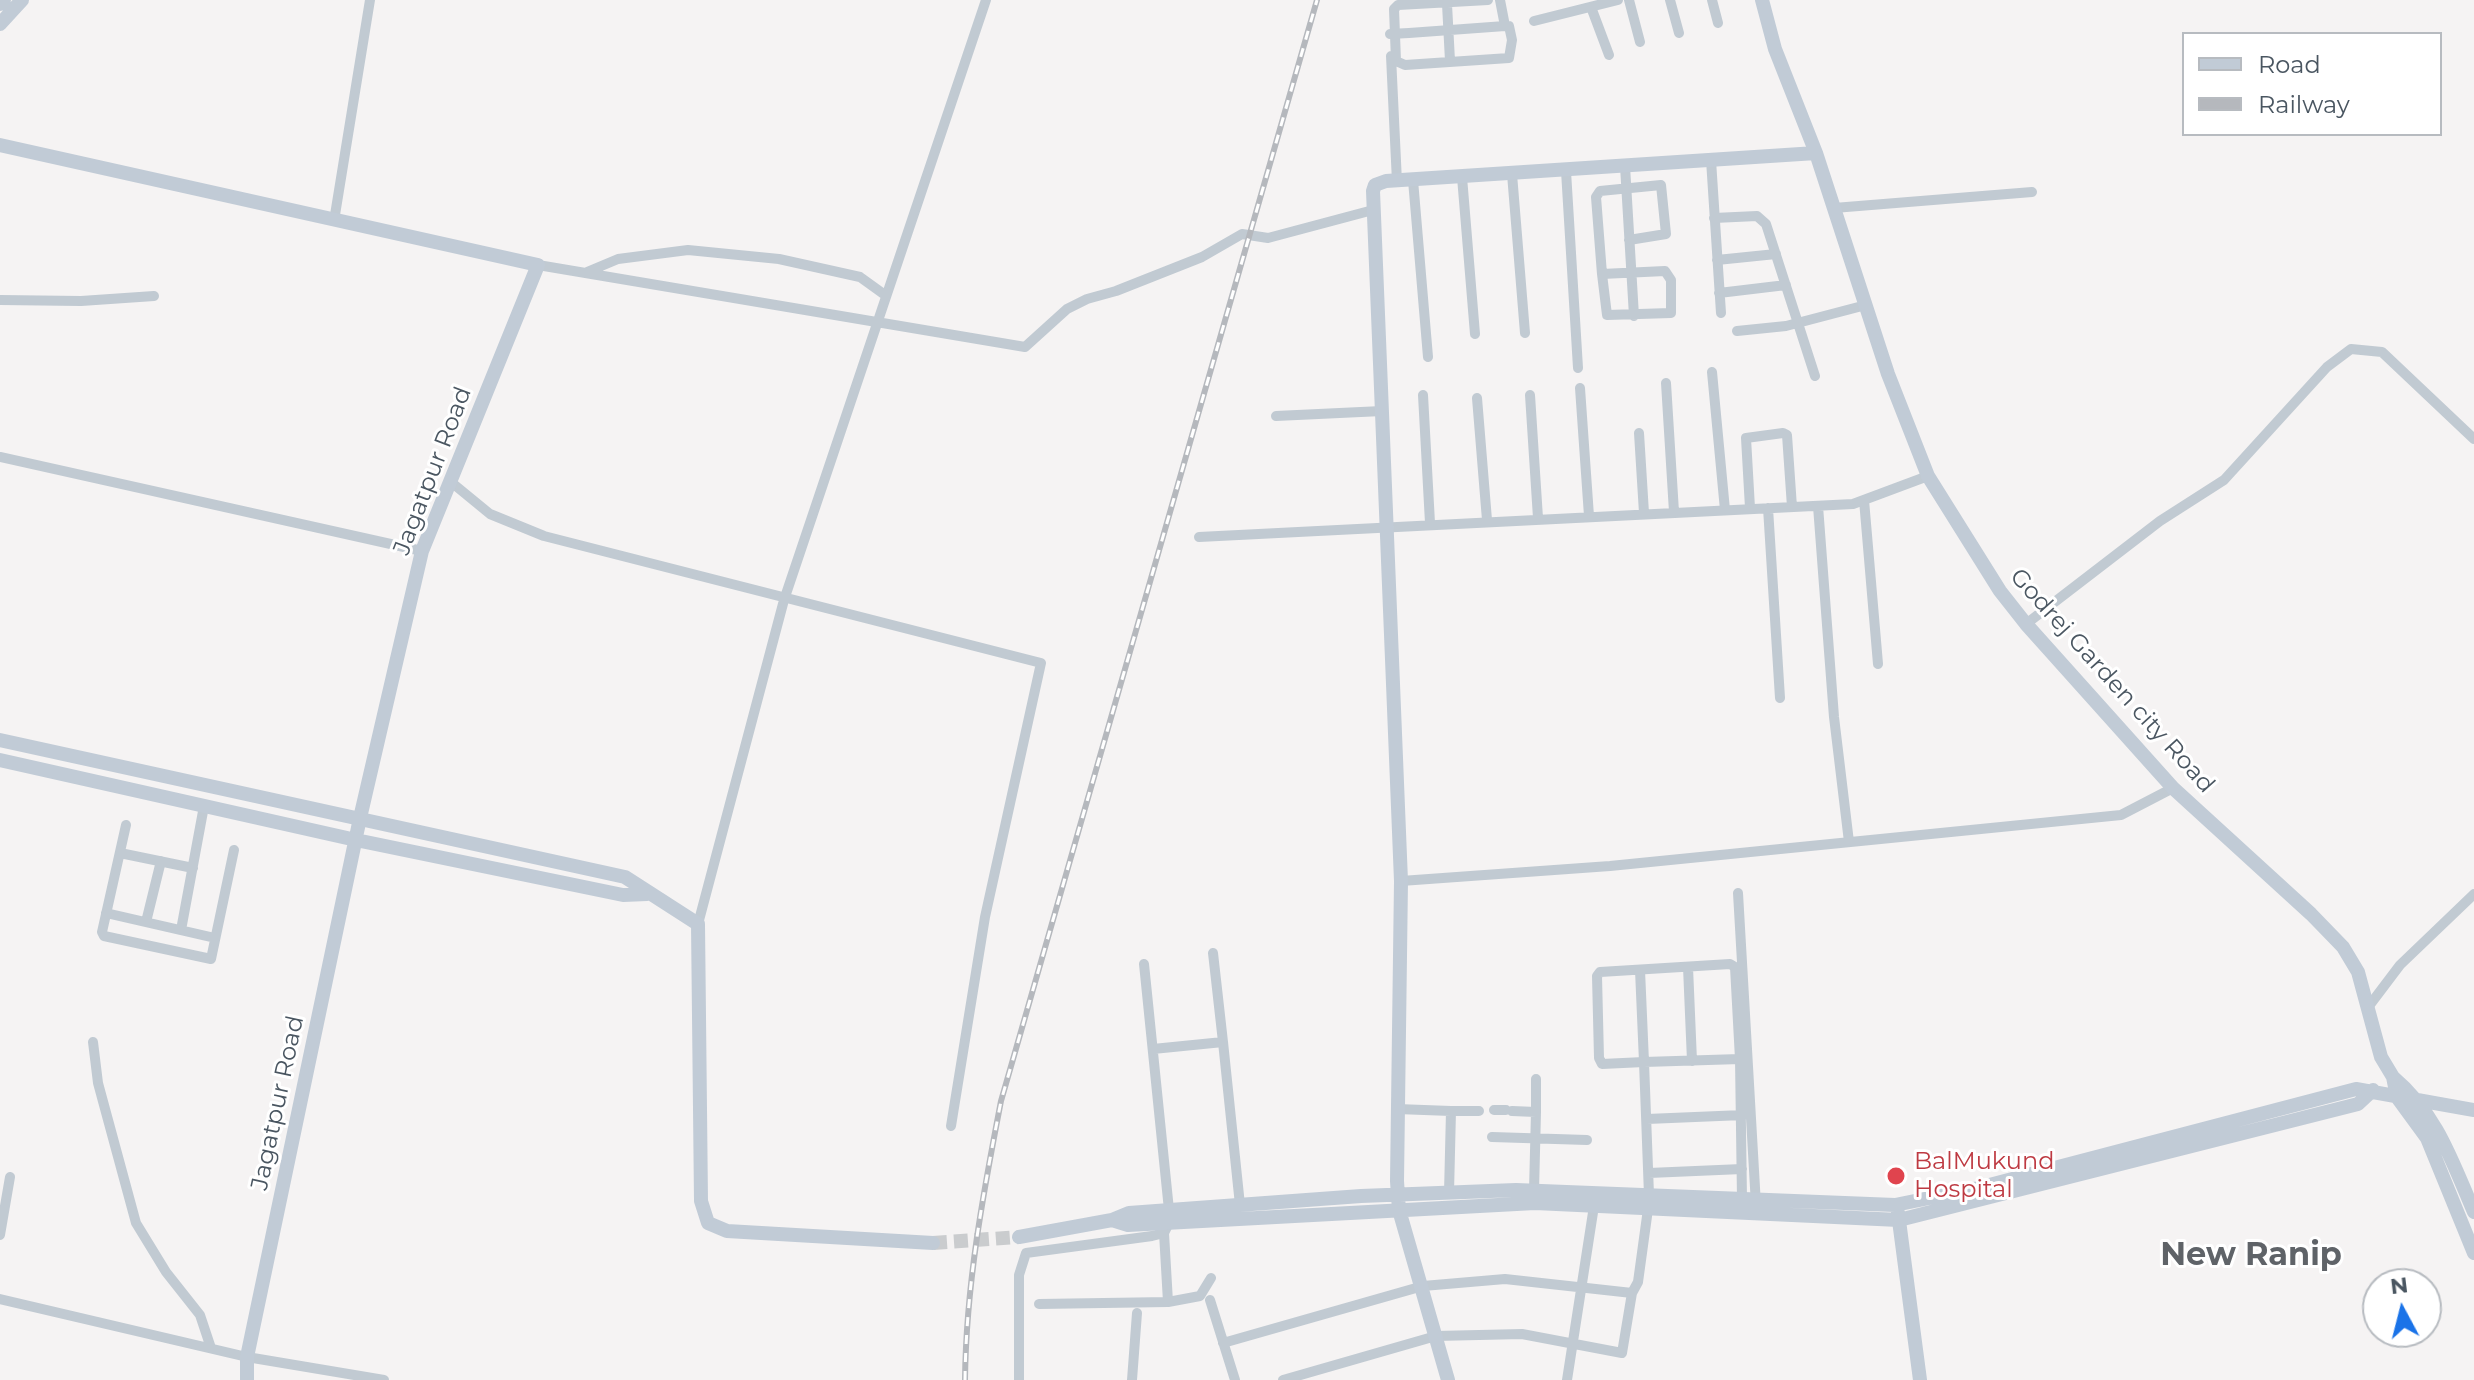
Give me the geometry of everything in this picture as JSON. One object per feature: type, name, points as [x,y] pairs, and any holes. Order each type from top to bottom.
[{"type":"street","points":[[0,24],[22,0]]},
{"type":"street","points":[[334,221],[370,0]]},
{"type":"street","points":[[933,1243],[727,1231],[708,1223],[701,1201],[698,924],[784,600],[875,322],[986,0]]},
{"type":"street","points":[[1392,34],[1505,26],[1510,29],[1512,40],[1509,58],[1398,64],[1392,34],[1394,9],[1398,5],[1488,0]]},
{"type":"street","points":[[1500,0],[1505,26]]},
{"type":"street","points":[[1629,0],[1640,42]]},
{"type":"street","points":[[1670,0],[1679,33]]},
{"type":"street","points":[[1712,0],[1718,23]]},
{"type":"street","name":"Godrej Garden city Road","points":[[1762,0],[1775,49],[1816,153],[1866,305],[1928,476],[2000,591],[2026,624],[2173,788],[2343,947],[2358,972],[2381,1057],[2393,1077]]},
{"type":"street","points":[[1534,21],[1582,6],[1612,1]]},
{"type":"street","points":[[1447,4],[1450,61]]},
{"type":"street","points":[[1389,5],[1405,181],[1428,357]]},
{"type":"street","points":[[1582,6],[1609,55]]},
{"type":"street","points":[[0,145],[538,265],[1025,347],[1067,309],[1202,257],[1242,234],[1268,238],[1373,210]]},
{"type":"street","points":[[1448,1380],[1399,1210],[1398,1195],[1401,881],[1373,210],[1375,185],[1816,153]]},
{"type":"street","points":[[1711,160],[1721,313]]},
{"type":"street","points":[[1625,166],[1634,316]]},
{"type":"street","points":[[1566,171],[1578,368]]},
{"type":"street","points":[[1512,174],[1525,333]]},
{"type":"street","points":[[1462,177],[1475,334]]},
{"type":"street","points":[[1602,274],[1665,271],[1671,280],[1671,313],[1607,315],[1602,274],[1596,197],[1604,188],[1661,185],[1667,229],[1661,237],[1629,240]]},
{"type":"street","points":[[1834,208],[2032,192]]},
{"type":"street","points":[[1714,218],[1762,218],[1815,376]]},
{"type":"street","points":[[585,272],[618,259],[688,250],[779,259],[860,277],[885,295]]},
{"type":"street","points":[[1717,260],[1776,254]]},
{"type":"street","name":"Jagatpur Road","points":[[247,1380],[247,1357],[360,818],[422,551],[538,265]]},
{"type":"street","points":[[1719,293],[1786,285]]},
{"type":"street","points":[[0,300],[81,301],[154,296]]},
{"type":"street","points":[[1737,331],[1798,323],[1866,305]]},
{"type":"street","points":[[2026,624],[2160,521],[2224,480],[2327,367],[2351,349],[2382,352],[2474,439]]},
{"type":"street","points":[[1712,372],[1725,510]]},
{"type":"street","points":[[1666,383],[1674,512]]},
{"type":"street","points":[[1580,388],[1589,516]]},
{"type":"street","points":[[1423,395],[1430,523]]},
{"type":"street","points":[[1530,395],[1538,518]]},
{"type":"street","points":[[1477,398],[1487,520]]},
{"type":"street","points":[[1276,416],[1382,411]]},
{"type":"street","points":[[1639,433],[1644,513]]},
{"type":"street","points":[[1750,508],[1746,438],[1783,433],[1787,435],[1792,507]]},
{"type":"street","points":[[0,457],[422,551]]},
{"type":"street","points":[[1199,537],[1388,524],[1818,506],[1864,500],[1928,476]]},
{"type":"street","points":[[451,482],[490,514],[544,536],[696,573],[784,600],[1041,663],[985,917],[951,1126]]},
{"type":"street","points":[[1864,500],[1878,664]]},
{"type":"street","points":[[1818,506],[1834,717],[1849,842]]},
{"type":"street","points":[[1768,508],[1780,698]]},
{"type":"street","points":[[0,740],[625,877],[698,924]]},
{"type":"street","points":[[0,760],[356,840],[623,895],[647,894]]},
{"type":"street","points":[[1401,881],[1595,867],[2121,815],[2173,788]]},
{"type":"street","points":[[181,930],[204,806]]},
{"type":"street","points":[[126,825],[106,913],[104,936],[208,959],[234,850]]},
{"type":"street","points":[[120,853],[193,868]]},
{"type":"street","points":[[530,876],[535,857]]},
{"type":"street","points":[[146,922],[161,861]]},
{"type":"street","points":[[1738,893],[1751,1205]]},
{"type":"street","points":[[2369,1006],[2400,965],[2474,894]]},
{"type":"street","points":[[106,913],[215,938]]},
{"type":"street","points":[[1213,953],[1240,1205]]},
{"type":"street","points":[[1144,964],[1168,1221],[1168,1302]]},
{"type":"street","points":[[1740,1059],[1602,1064],[1599,1058],[1597,974],[1730,964],[1735,967],[1740,1059],[1743,1115],[1742,1169],[1751,1205]]},
{"type":"street","points":[[1688,967],[1692,1061]]},
{"type":"street","points":[[1283,1380],[1436,1336],[1522,1334],[1622,1353],[1632,1293],[1638,1282],[1648,1202],[1640,970]]},
{"type":"street","points":[[93,1042],[98,1083],[136,1223],[166,1272],[200,1315],[211,1348]]},
{"type":"street","points":[[1153,1049],[1223,1042]]},
{"type":"street","points":[[2393,1077],[2397,1097],[2427,1138],[2474,1253]]},
{"type":"street","points":[[2393,1077],[2418,1098],[2445,1145],[2474,1212]]},
{"type":"street","points":[[1534,1191],[1536,1079]]},
{"type":"street","points":[[1019,1380],[1019,1275],[1026,1253],[1240,1205],[1398,1195],[1534,1191],[1648,1202],[1898,1212],[1978,1188],[2356,1089],[2474,1110]]},
{"type":"street","points":[[1397,1109],[1479,1111]]},
{"type":"street","points":[[1504,1110],[1536,1112]]},
{"type":"street","points":[[1449,1193],[1451,1111]]},
{"type":"street","points":[[1647,1119],[1743,1115]]},
{"type":"street","points":[[1492,1137],[1587,1140]]},
{"type":"street","points":[[1649,1173],[1742,1169]]},
{"type":"street","points":[[0,1235],[3,1201],[10,1177]]},
{"type":"street","points":[[1019,1237],[1112,1220],[1128,1225],[1535,1203],[1594,1206],[1648,1202],[1751,1205]]},
{"type":"street","points":[[1567,1380],[1594,1206]]},
{"type":"street","points":[[1898,1212],[1920,1380]]},
{"type":"street","points":[[1039,1304],[1168,1302],[1200,1296],[1211,1278]]},
{"type":"street","points":[[1223,1343],[1423,1286],[1505,1279],[1582,1285],[1632,1293]]},
{"type":"street","points":[[0,1299],[247,1357],[384,1380]]},
{"type":"street","points":[[1210,1300],[1235,1380]]},
{"type":"street","points":[[1132,1380],[1137,1313]]},
{"type":"tunnel","points":[[933,1243],[1019,1237]]},
{"type":"railway","points":[[965,1380],[972,1274],[1001,1101],[1317,0]]},
{"type":"place","name":"BalMukund Hospital","points":[[1896,1176]]},
{"type":"district","name":"New Ranip","points":[[2251,1256]]}]
